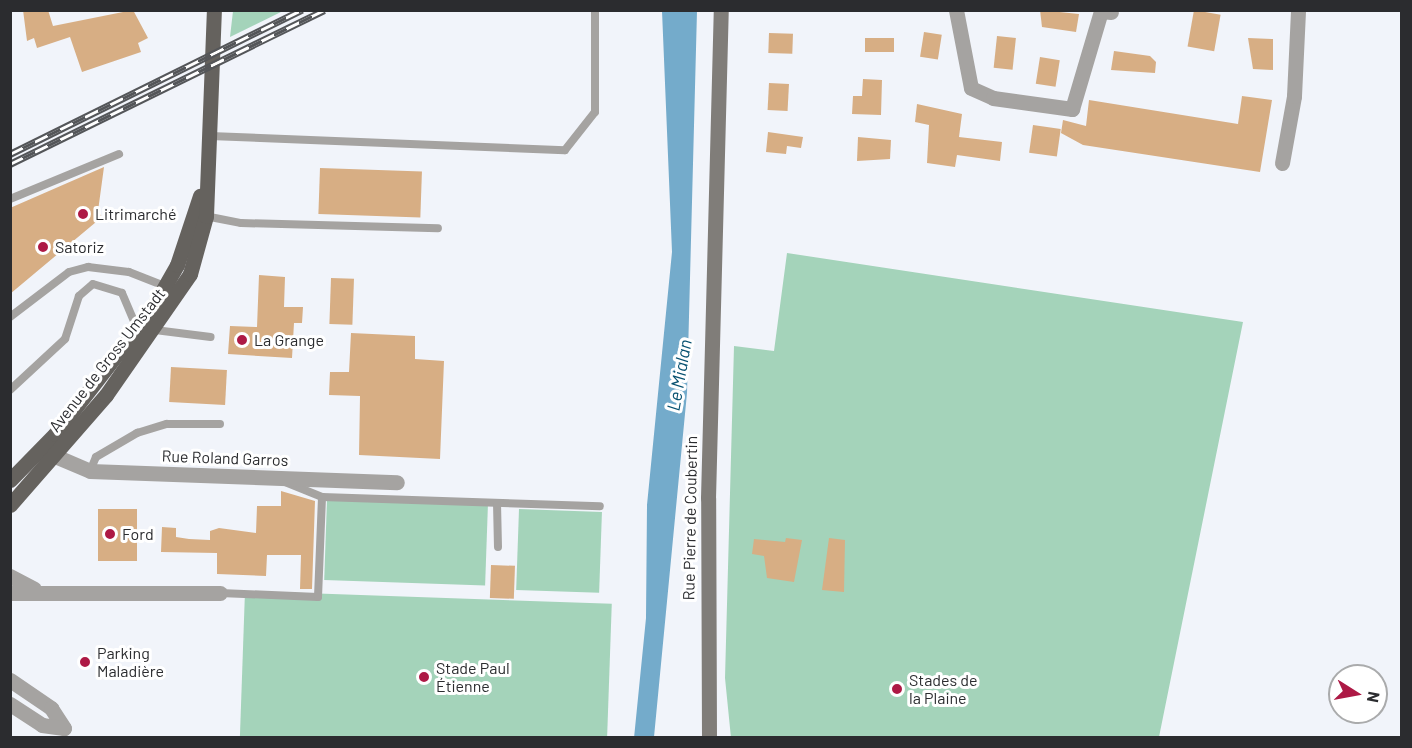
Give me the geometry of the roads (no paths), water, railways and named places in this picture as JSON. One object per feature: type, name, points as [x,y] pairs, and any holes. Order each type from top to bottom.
[{"type":"main road","name":"Avenue de Gross Umstadt","points":[[10,505],[55,456],[155,330],[180,295],[196,260],[210,143],[216,28],[214,10]]},
{"type":"main road","name":"Avenue de Gross Umstadt","points":[[216,28],[220,10]]},
{"type":"main road","name":"Avenue de Gross Umstadt","points":[[10,480],[56,434],[136,330],[166,287],[201,215]]},
{"type":"street","name":"Rue Pierre de Coubertin","points":[[709,738],[708,498],[721,10]]},
{"type":"street","points":[[956,10],[970,88],[993,98],[1072,109],[1101,11],[1111,12]]},
{"type":"street","points":[[1282,163],[1294,96],[1298,10]]},
{"type":"street","name":"Rue Roland Garros","points":[[55,456],[90,471],[397,482]]},
{"type":"street","points":[[10,576],[34,589]]},
{"type":"street","points":[[10,592],[34,589],[220,593]]},
{"type":"street","points":[[10,680],[51,708],[64,728],[42,725],[10,704]]},
{"type":"lane","points":[[210,143],[565,150],[596,112],[595,10]]},
{"type":"lane","points":[[10,200],[119,154]]},
{"type":"lane","points":[[201,215],[241,222],[438,228]]},
{"type":"lane","points":[[10,317],[69,272],[88,267],[129,272],[180,295]]},
{"type":"lane","points":[[10,390],[66,339],[79,296],[93,284],[122,293],[135,312],[136,330]]},
{"type":"lane","points":[[155,330],[211,338]]},
{"type":"lane","points":[[90,471],[96,457],[137,433],[167,424],[220,424]]},
{"type":"lane","points":[[276,478],[322,497],[600,506]]},
{"type":"lane","points":[[220,593],[318,597],[322,497]]},
{"type":"lane","points":[[497,503],[498,547]]},
{"type":"water","name":"Le Mialan","points":[[662,11],[697,11],[687,393],[654,737],[634,738],[646,618],[647,505],[672,252]]},
{"type":"railway","points":[[10,154],[302,10]]},
{"type":"railway","points":[[10,164],[324,10]]},
{"type":"place","name":"Litrimarché","points":[[83,214]]},
{"type":"place","name":"Satoriz","points":[[43,247]]},
{"type":"place","name":"La Grange","points":[[242,340]]},
{"type":"place","name":"Ford","points":[[110,534]]},
{"type":"place","name":"Parking Maladière","points":[[85,662]]},
{"type":"place","name":"Stade Paul Étienne","points":[[424,677]]},
{"type":"place","name":"Stades de la Plaine","points":[[897,689]]}]
